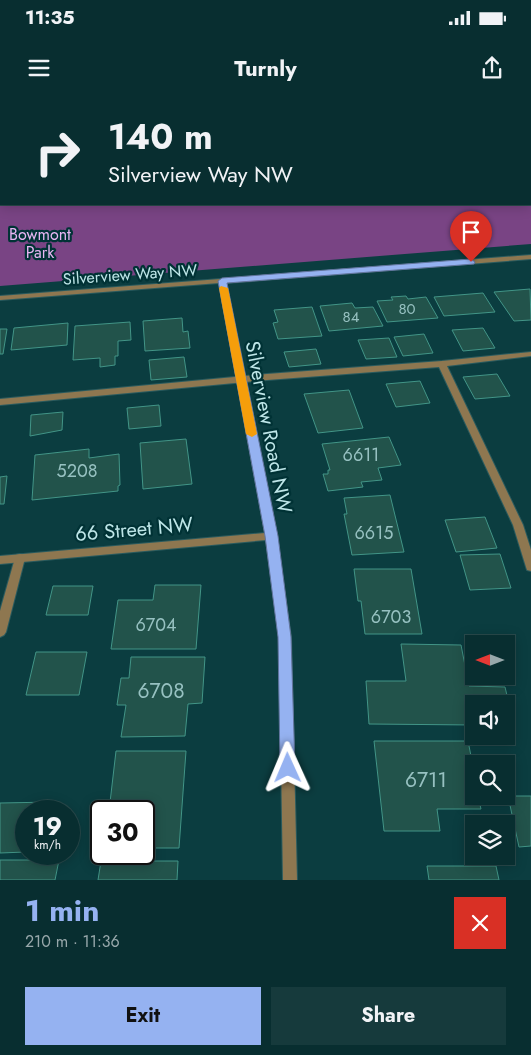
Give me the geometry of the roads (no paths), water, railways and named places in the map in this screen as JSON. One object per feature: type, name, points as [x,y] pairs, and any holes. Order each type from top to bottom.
[{"type":"street","name":"Silverview Way NW","points":[[0,298],[531,257]]},
{"type":"street","name":"Silverview Road NW","points":[[222,281],[272,536],[285,637],[290,880]]},
{"type":"street","points":[[0,402],[442,364],[531,354]]},
{"type":"street","points":[[442,364],[518,525],[531,567]]},
{"type":"street","name":"66 Street NW","points":[[0,560],[272,536]]},
{"type":"street","points":[[0,632],[20,558]]},
{"type":"park label","name":"Bowmont Park","points":[[40,243]]}]
